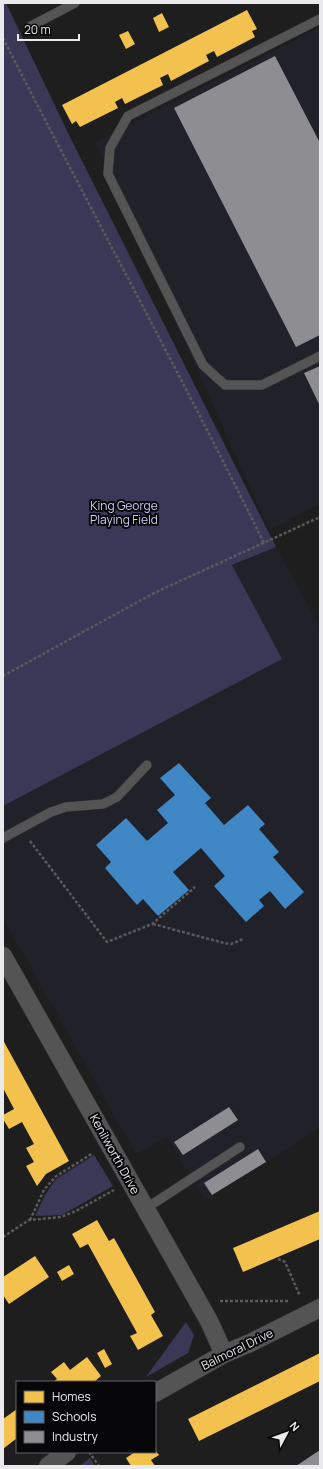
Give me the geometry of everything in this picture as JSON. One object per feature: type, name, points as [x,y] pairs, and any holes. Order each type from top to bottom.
[{"type":"street","name":"Kenilworth Drive","points":[[3,956],[209,1322],[224,1354]]},
{"type":"street","name":"Balmoral Drive","points":[[156,1392],[224,1354],[250,1343],[320,1308]]},
{"type":"street","points":[[48,1466],[66,1453]]},
{"type":"lane","points":[[31,26],[75,3]]},
{"type":"lane","points":[[320,19],[128,116],[110,148],[108,174],[203,365],[225,385],[262,385],[320,356]]},
{"type":"lane","points":[[3,838],[50,812],[66,807],[103,804],[117,797],[147,765]]},
{"type":"lane","points":[[146,1209],[240,1147]]},
{"type":"path","points":[[3,38],[61,152],[204,420],[264,543]]},
{"type":"path","points":[[3,676],[154,593],[320,517]]},
{"type":"path","points":[[28,840],[31,841],[107,942],[152,924],[195,887]]},
{"type":"path","points":[[152,924],[224,943],[231,944],[243,939]]},
{"type":"path","points":[[29,1220],[44,1190],[55,1177],[97,1150]]},
{"type":"path","points":[[3,1237],[29,1220],[61,1217],[76,1211],[118,1188]]},
{"type":"path","points":[[278,1259],[285,1262],[301,1298]]},
{"type":"path","points":[[216,1301],[293,1301]]},
{"type":"path","points":[[91,1453],[99,1466]]},
{"type":"shaded area","points":[[320,27],[320,504],[269,530],[95,142]]},
{"type":"shaded area","points":[[276,547],[320,627],[320,1128],[205,1200],[167,1137],[136,1154],[3,918],[3,806],[282,659],[232,565]]},
{"type":"green space","name":"King George Playing Field","points":[[3,3],[6,3],[69,135],[276,547],[232,565],[282,659],[3,806]]},
{"type":"green space","points":[[94,1155],[113,1186],[62,1215],[35,1216],[45,1195],[55,1180]]},
{"type":"green space","points":[[186,1322],[194,1335],[188,1353],[146,1377]]},
{"type":"green space","points":[[90,1458],[95,1466],[79,1466]]},
{"type":"building: Homes","points":[[247,10],[257,29],[252,31],[255,37],[217,57],[214,51],[206,55],[209,61],[171,81],[168,74],[160,78],[163,85],[125,104],[122,98],[115,102],[118,108],[80,127],[76,121],[72,124],[62,105]]},
{"type":"building: Homes","points":[[162,13],[169,27],[159,32],[153,18]]},
{"type":"building: Homes","points":[[128,31],[135,44],[126,49],[119,35]]},
{"type":"building: Homes","points":[[3,1040],[69,1161],[46,1174],[37,1186],[26,1166],[34,1162],[26,1148],[34,1144],[22,1122],[9,1129],[3,1119],[3,1115],[14,1109],[3,1088]]},
{"type":"building: Homes","points":[[320,1211],[320,1239],[243,1272],[233,1248]]},
{"type":"building: Homes","points":[[97,1220],[109,1241],[114,1238],[155,1312],[151,1315],[163,1336],[138,1350],[130,1336],[137,1333],[88,1244],[80,1248],[72,1234]]},
{"type":"building: Homes","points":[[35,1256],[49,1277],[9,1304],[3,1295],[3,1277]]},
{"type":"building: Homes","points":[[69,1265],[74,1274],[62,1281],[57,1272]]},
{"type":"building: Homes","points":[[104,1349],[112,1364],[105,1368],[97,1353]]},
{"type":"building: Homes","points":[[320,1353],[320,1381],[199,1441],[188,1419]]},
{"type":"building: Homes","points":[[87,1357],[101,1376],[95,1381],[54,1381],[57,1379],[51,1372],[64,1362],[70,1370]]},
{"type":"building: Homes","points":[[16,1410],[16,1439],[3,1449],[3,1419]]},
{"type":"building: Homes","points":[[156,1451],[159,1455],[151,1460],[155,1466],[131,1466],[126,1458],[134,1453],[156,1453]]},
{"type":"building: Schools","points":[[179,763],[211,798],[205,803],[224,825],[248,805],[265,824],[259,829],[279,852],[273,857],[304,892],[285,909],[270,891],[259,900],[264,906],[246,922],[214,886],[225,876],[201,848],[173,872],[189,890],[158,916],[143,899],[137,905],[105,868],[111,862],[96,845],[126,818],[147,841],[168,823],[157,810],[175,795],[160,778]]},
{"type":"building: Industry","points":[[275,56],[320,143],[320,335],[296,347],[174,108]]},
{"type":"building: Industry","points":[[320,366],[320,406],[304,373]]},
{"type":"building: Industry","points":[[229,1107],[238,1120],[183,1155],[174,1142]]},
{"type":"building: Industry","points":[[258,1149],[266,1162],[212,1195],[204,1183]]},
{"type":"building: Industry","points":[[320,1450],[320,1466],[296,1466]]}]
